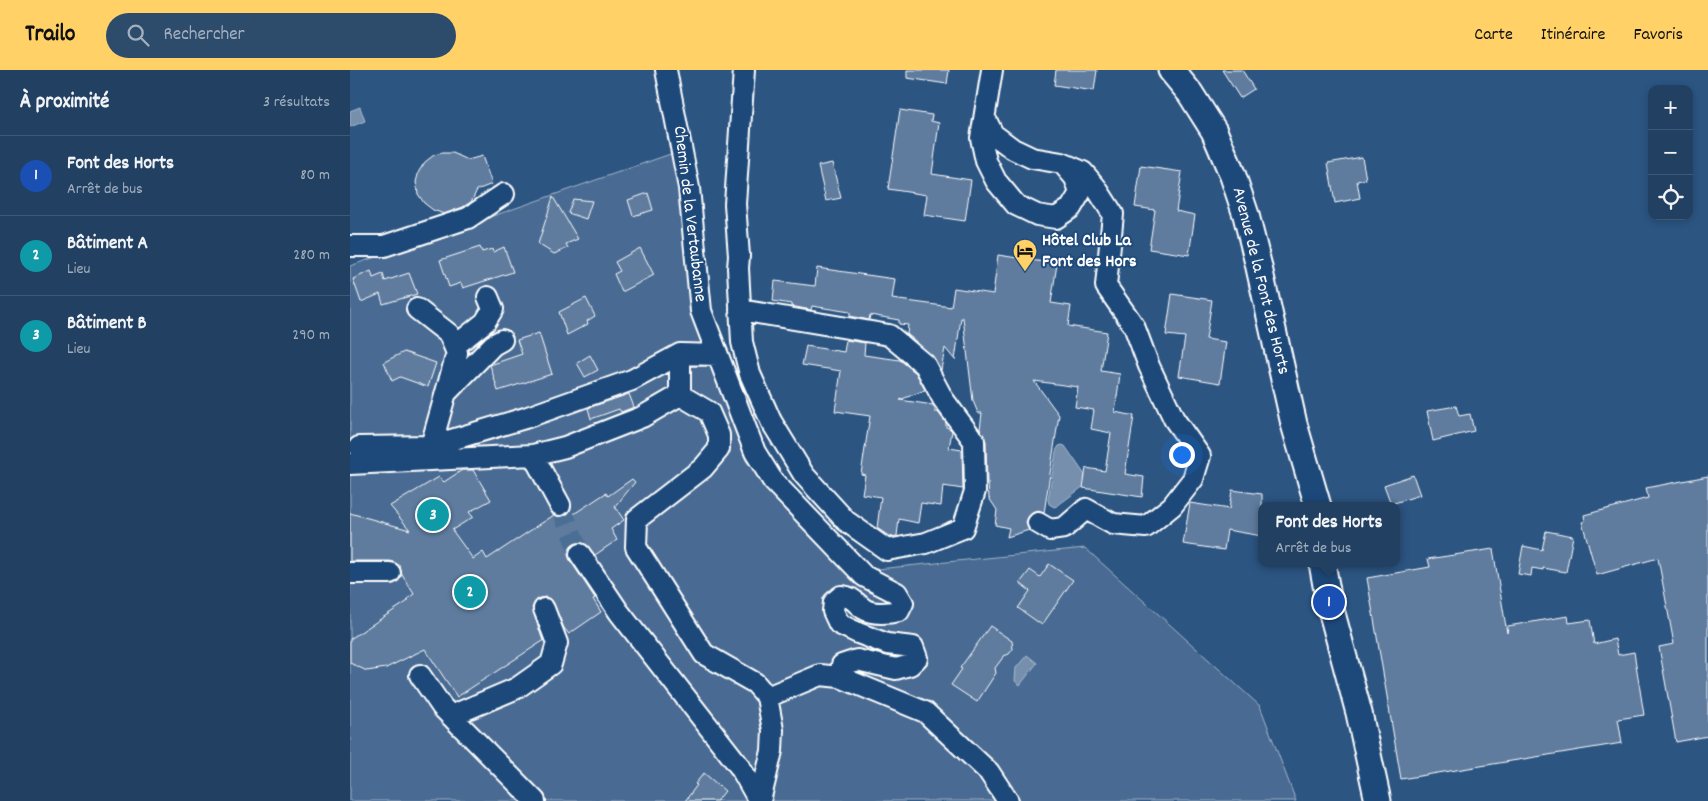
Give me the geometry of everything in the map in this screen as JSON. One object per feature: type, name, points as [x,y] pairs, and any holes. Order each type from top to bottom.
[{"type":"main road","name":"Avenue de la Font des Horts","points":[[1171,70],[1190,93],[1214,131],[1233,176],[1246,215],[1294,424],[1317,502]]},
{"type":"main road","points":[[1323,567],[1329,602],[1359,713],[1378,801]]},
{"type":"main road","points":[[1337,567],[1350,643],[1359,713]]},
{"type":"street","name":"Chemin de la Vertaubanne","points":[[666,70],[689,188],[701,311],[756,452],[773,481],[864,576],[897,593],[904,603],[900,611],[888,613],[866,611],[851,597],[841,596],[834,602],[833,610],[839,624],[887,644],[913,647],[917,658],[910,665],[896,669],[857,660],[842,665],[840,677]]},
{"type":"street","points":[[740,310],[888,335],[925,365],[943,399],[974,441],[976,491],[964,528],[926,543],[887,550],[846,521],[804,475],[770,422],[750,374],[742,342],[740,310],[738,268],[739,256],[735,204],[744,70]]},
{"type":"street","points":[[992,70],[981,138],[986,161],[996,181],[1016,205],[1037,215],[1056,218],[1071,208],[1080,193],[1075,178],[1062,163]]},
{"type":"street","points":[[985,118],[993,134],[1013,149],[1032,158],[1062,163],[1083,172],[1095,186],[1113,214],[1106,286],[1134,326],[1149,366],[1174,419],[1200,456],[1193,479],[1188,486],[1172,506],[1146,527],[1113,524],[1086,509],[1064,528],[1050,530],[1038,523]]},
{"type":"street","points":[[350,246],[384,246],[468,218],[504,194]]},
{"type":"street","points":[[455,346],[485,322],[493,309],[488,297]]},
{"type":"street","points":[[417,309],[450,334],[457,353],[431,446]]},
{"type":"street","points":[[444,394],[493,346],[502,340]]},
{"type":"street","points":[[680,354],[680,395]]},
{"type":"street","points":[[355,456],[431,446],[525,418],[632,380],[680,354],[718,355]]},
{"type":"street","points":[[355,456],[534,455],[565,447],[642,417],[680,395]]},
{"type":"street","points":[[680,395],[709,412],[718,434],[719,449],[703,468],[637,519],[636,547],[704,654],[755,683],[767,697],[773,730],[772,751],[760,801]]},
{"type":"street","points":[[534,455],[560,505]]},
{"type":"street","points":[[580,554],[619,612],[740,767],[760,801]]},
{"type":"street","points":[[350,573],[390,573]]},
{"type":"street","points":[[451,716],[517,688],[551,664],[557,643],[544,609]]},
{"type":"street","points":[[420,675],[442,707],[535,801]]},
{"type":"street","points":[[767,697],[820,675],[840,677],[925,712],[990,772],[1008,801]]},
{"type":"shaded area","points":[[360,107],[365,121],[350,127],[350,111]]},
{"type":"shaded area","points":[[679,151],[695,312],[746,461],[848,572],[1085,548],[1260,706],[1296,801],[350,801],[350,266]]},
{"type":"shaded area","points":[[1062,445],[1065,446],[1085,475],[1084,486],[1054,507],[1049,504],[1048,500],[1056,451]]},
{"type":"shaded area","points":[[1027,655],[1037,663],[1020,685],[1015,681],[1016,668]]},
{"type":"building","points":[[907,70],[949,70],[947,84],[907,78]]},
{"type":"building","points":[[1056,70],[1097,70],[1094,91],[1054,85]]},
{"type":"building","points":[[1222,70],[1242,70],[1254,89],[1240,98]]},
{"type":"building","points":[[900,110],[932,115],[931,121],[939,123],[932,174],[971,180],[965,221],[924,215],[927,195],[888,189]]},
{"type":"building","points":[[453,153],[468,160],[482,156],[492,184],[477,190],[471,202],[463,207],[444,214],[433,210],[424,203],[418,194],[416,182],[419,171],[425,162],[434,155]]},
{"type":"building","points":[[1362,157],[1366,179],[1357,181],[1360,198],[1335,203],[1328,163]]},
{"type":"building","points":[[832,163],[841,198],[826,201],[818,166]]},
{"type":"building","points":[[1141,166],[1182,172],[1176,211],[1195,215],[1189,255],[1149,249],[1155,210],[1135,207]]},
{"type":"building","points":[[648,193],[653,210],[633,216],[628,200]]},
{"type":"building","points":[[553,197],[578,239],[566,244],[568,248],[554,254],[538,244]]},
{"type":"building","points":[[573,199],[592,201],[586,219],[568,213]]},
{"type":"building","points":[[480,247],[482,252],[492,249],[493,252],[504,247],[513,272],[463,288],[461,283],[449,287],[440,260]]},
{"type":"building","points":[[640,248],[654,275],[622,292],[614,274],[620,271],[615,262]]},
{"type":"building","points":[[998,255],[1057,264],[1051,303],[1071,306],[1068,326],[1107,332],[1101,371],[1120,374],[1115,412],[1134,416],[1125,474],[1144,477],[1142,497],[1083,488],[1086,468],[1105,471],[1111,433],[1091,429],[1094,410],[1075,407],[1078,387],[1034,381],[1059,415],[1044,513],[1038,511],[1032,513],[1026,522],[1029,530],[1007,537],[1009,528],[995,525],[997,510],[989,498],[986,441],[980,429],[982,413],[978,413],[973,401],[963,318],[961,318],[955,360],[945,348],[941,370],[933,356],[907,334],[908,325],[899,324],[899,320],[870,315],[869,320],[850,316],[850,312],[812,306],[811,310],[773,301],[775,281],[815,286],[817,268],[895,279],[892,299],[951,307],[954,288],[993,294]]},
{"type":"building","points":[[371,271],[373,278],[383,274],[385,281],[409,273],[417,294],[383,304],[380,294],[361,302],[353,279]]},
{"type":"building","points":[[1172,294],[1212,300],[1206,339],[1226,342],[1220,383],[1179,376],[1185,337],[1166,335]]},
{"type":"building","points":[[586,298],[595,316],[587,321],[588,324],[567,335],[559,312]]},
{"type":"building","points":[[539,333],[552,374],[498,391],[490,365],[522,354],[517,340]]},
{"type":"building","points":[[846,340],[865,343],[864,355],[900,360],[916,373],[925,390],[900,400],[933,405],[935,412],[938,412],[946,423],[946,427],[952,431],[949,448],[962,450],[963,489],[943,486],[941,506],[921,503],[918,523],[899,519],[897,536],[890,537],[877,528],[881,497],[862,494],[865,475],[861,474],[870,416],[835,411],[841,371],[802,365],[806,346],[844,352]]},
{"type":"building","points":[[404,352],[436,363],[428,387],[400,377],[392,381],[384,362]]},
{"type":"building","points":[[590,355],[598,370],[585,377],[577,363]]},
{"type":"building","points":[[629,394],[634,407],[621,412],[619,409],[591,419],[588,408]]},
{"type":"building","points":[[1456,406],[1459,416],[1470,414],[1474,431],[1433,441],[1427,411]]},
{"type":"building","points":[[462,470],[473,470],[491,500],[469,512],[473,517],[452,530],[473,559],[483,552],[487,559],[554,515],[564,516],[566,519],[606,493],[608,496],[632,479],[635,482],[615,507],[624,520],[611,529],[617,540],[595,555],[585,543],[579,542],[569,549],[568,555],[570,560],[595,598],[593,599],[601,612],[569,634],[564,628],[552,600],[546,597],[539,598],[532,608],[543,641],[457,697],[425,649],[386,668],[367,671],[350,663],[350,639],[408,601],[407,599],[414,594],[402,575],[400,568],[395,563],[390,561],[350,561],[350,513],[410,530],[390,506],[439,477],[444,482]]},
{"type":"building","points":[[1413,475],[1420,495],[1397,502],[1390,502],[1384,485]]},
{"type":"building","points":[[1708,476],[1708,736],[1676,742],[1659,647],[1674,644],[1658,558],[1597,575],[1582,522],[1585,521],[1584,515],[1648,498],[1646,488]]},
{"type":"building","points":[[1232,490],[1262,494],[1262,502],[1258,502],[1258,535],[1227,530],[1224,550],[1183,544],[1190,503],[1229,509]]},
{"type":"building","points":[[1546,531],[1573,536],[1566,572],[1532,568],[1531,576],[1518,574],[1523,546],[1542,550]]},
{"type":"building","points":[[1493,549],[1507,633],[1508,626],[1568,616],[1569,623],[1590,620],[1594,644],[1615,639],[1618,655],[1634,652],[1644,715],[1618,719],[1622,743],[1401,779],[1367,578],[1430,567],[1428,559]]},
{"type":"building","points":[[1049,564],[1073,580],[1042,625],[1018,608],[1030,591],[1020,583],[1030,570],[1040,577]]},
{"type":"building","points":[[990,626],[1012,641],[1013,649],[1004,656],[995,668],[996,673],[977,702],[951,685],[962,669],[960,668]]},
{"type":"building","points":[[704,773],[725,791],[717,801],[685,801],[697,785],[695,784]]},
{"type":"tunnel","points":[[560,505],[580,554]]},
{"type":"place","name":"Hôtel Club La Font des Hors","points":[[1025,272]]},
{"type":"place","name":"Bâtiment B","points":[[433,515]]},
{"type":"place","name":"Bâtiment A","points":[[470,592]]},
{"type":"place","name":"Font des Horts","points":[[1329,602]]}]
